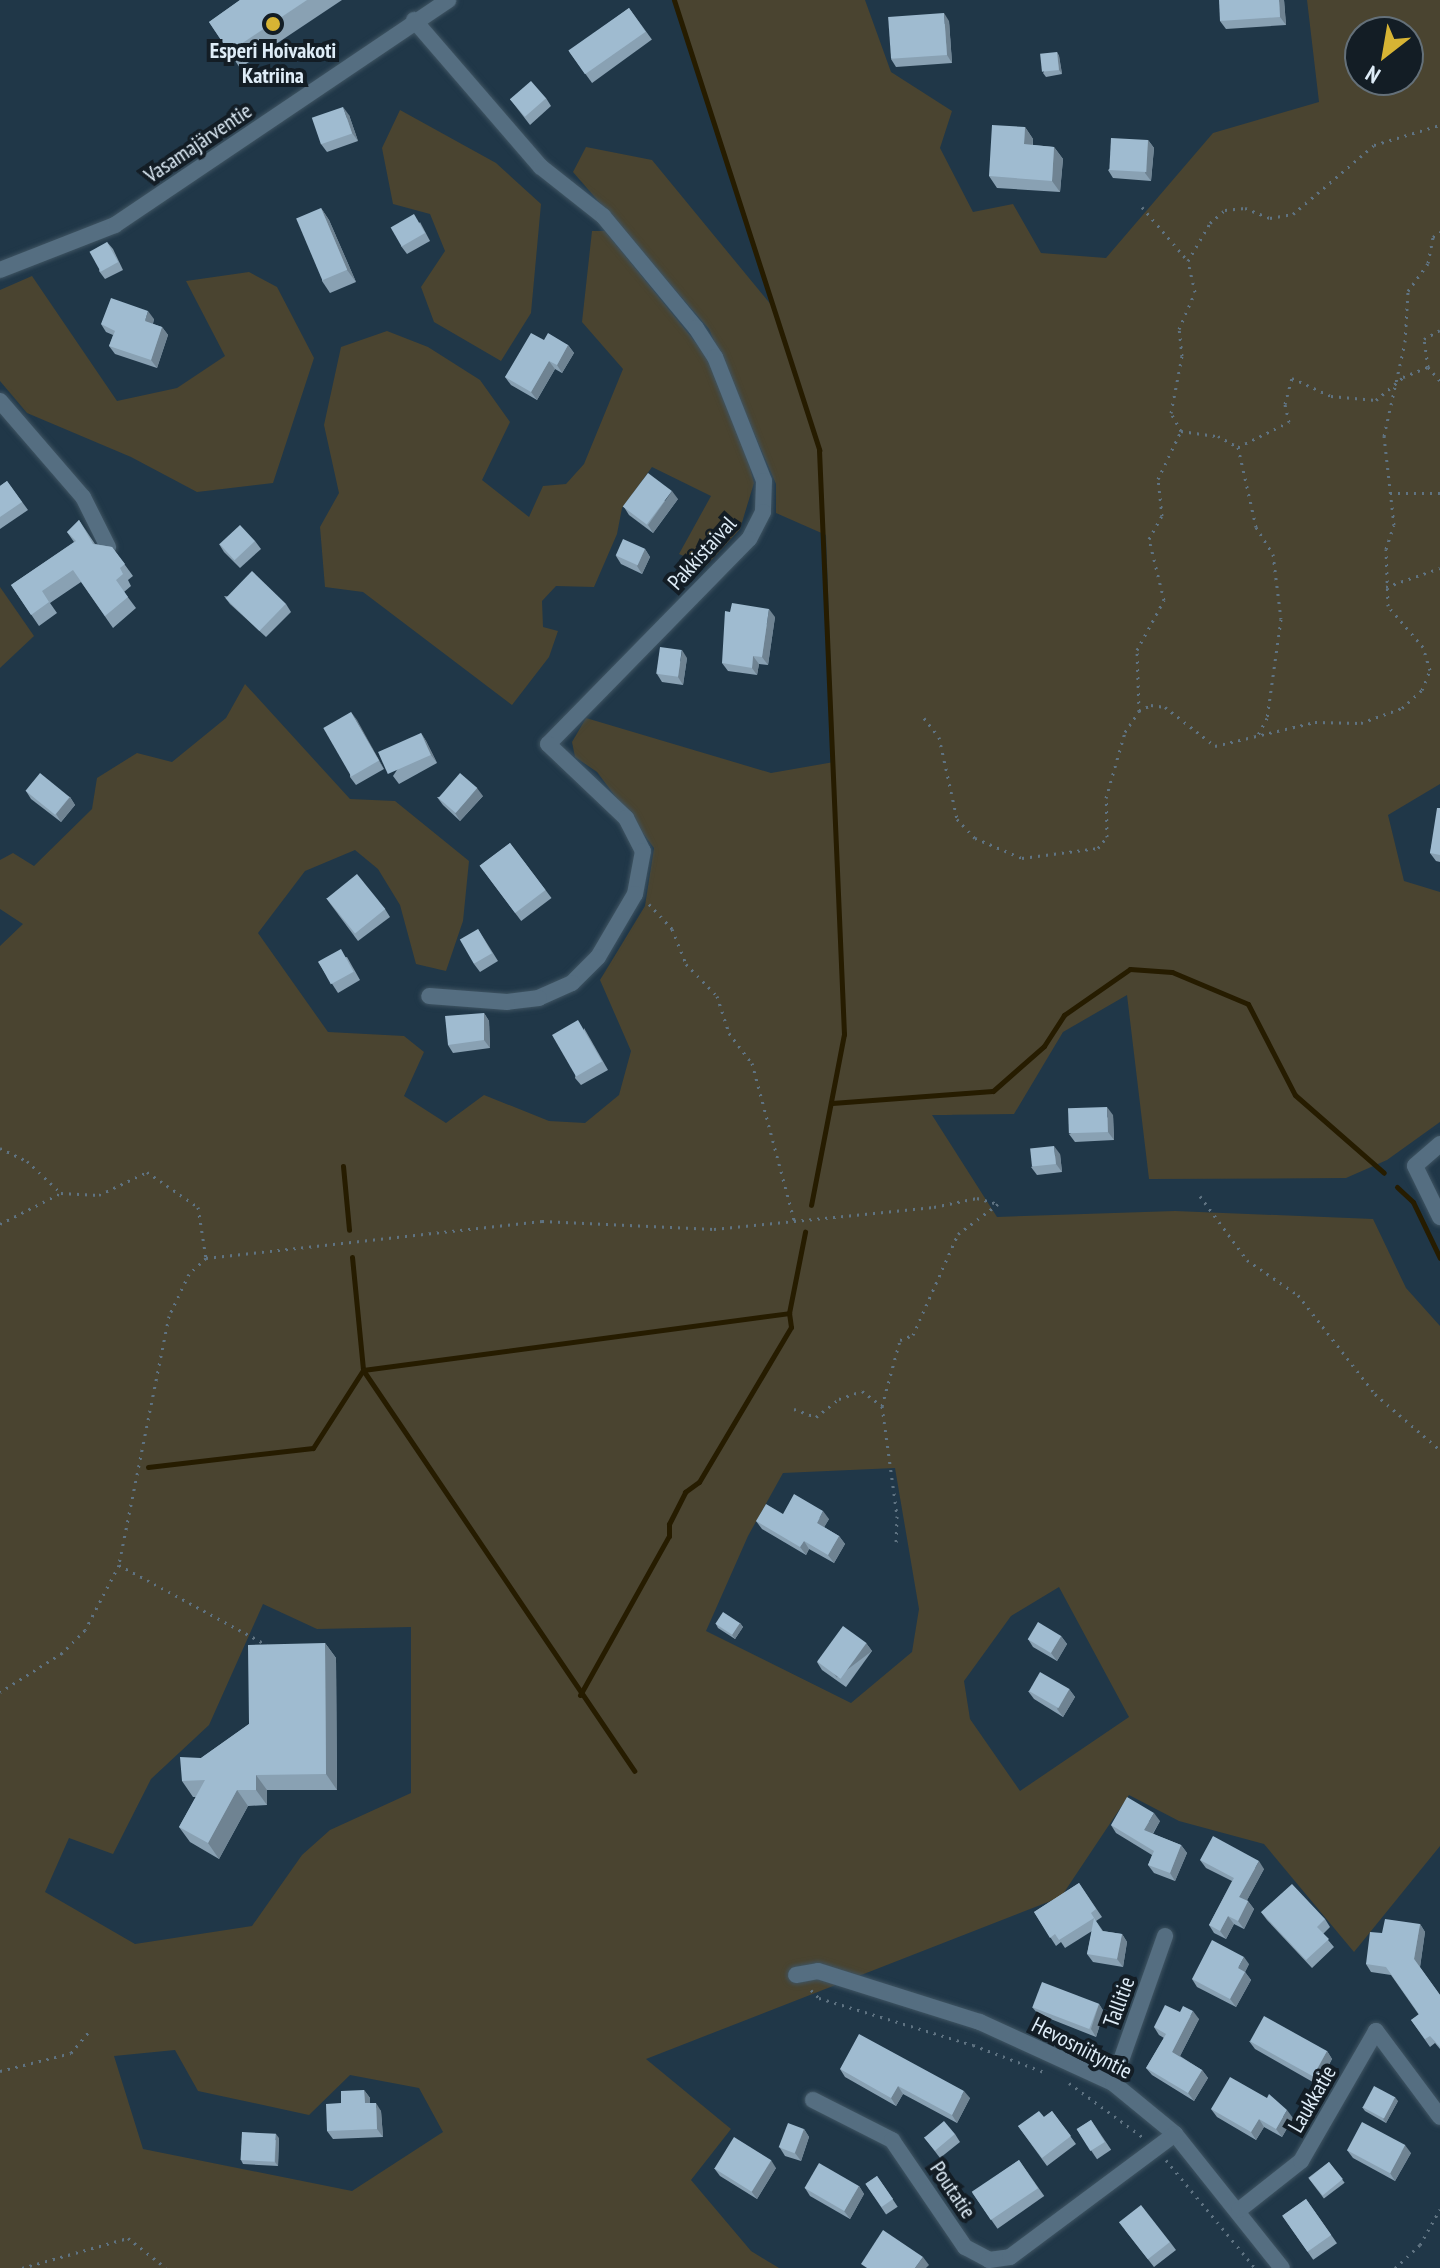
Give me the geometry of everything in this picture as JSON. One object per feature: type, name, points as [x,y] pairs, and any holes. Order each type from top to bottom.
[{"type":"street","name":"Vasamajärventie","points":[[0,270],[115,225],[414,20],[448,0]]},
{"type":"street","name":"Pakkistaival","points":[[414,20],[532,158],[603,216],[696,328],[726,382],[764,481],[763,512],[749,539],[548,744],[626,818],[643,851],[635,894],[611,937],[572,983],[539,998],[507,1002],[429,996]]},
{"type":"street","points":[[0,401],[83,497],[108,547]]},
{"type":"street","points":[[1440,1144],[1415,1166],[1440,1217]]},
{"type":"street","name":"Tallitie","points":[[1113,2083],[1165,1936]]},
{"type":"street","name":"Hevosniityntie","points":[[796,1975],[818,1971],[980,2022],[1113,2083],[1175,2134],[1239,2210],[1282,2268]]},
{"type":"street","name":"Laukkatie","points":[[1239,2210],[1301,2161],[1323,2130],[1376,2031],[1440,2117]]},
{"type":"street","name":"Poutatie","points":[[813,2100],[892,2140],[965,2247],[989,2260],[1010,2257],[1175,2134]]},
{"type":"path","points":[[1188,261],[1195,243],[1225,210],[1245,208],[1270,218],[1293,214],[1374,145],[1440,125]]},
{"type":"path","points":[[1142,207],[1188,261],[1195,292],[1179,329],[1182,356],[1171,413],[1181,431]]},
{"type":"path","points":[[1139,711],[1151,705],[1165,707],[1215,746],[1315,722],[1361,723],[1402,708],[1422,690],[1430,670],[1423,647],[1388,606],[1386,549],[1394,525],[1383,462],[1391,389],[1405,342],[1408,291],[1428,263],[1433,237],[1440,232]]},
{"type":"path","points":[[1440,330],[1424,339],[1428,367],[1440,381]]},
{"type":"path","points":[[1238,447],[1289,422],[1285,404],[1292,378],[1331,396],[1376,400],[1403,377],[1428,367]]},
{"type":"path","points":[[1181,431],[1218,436],[1238,447],[1256,527],[1273,554],[1281,619],[1267,718],[1257,737]]},
{"type":"path","points":[[924,718],[939,737],[957,819],[975,838],[1022,858],[1098,848],[1107,837],[1106,798],[1115,760],[1139,711],[1137,650],[1164,600],[1149,539],[1162,516],[1158,479],[1181,431]]},
{"type":"path","points":[[1390,493],[1440,493]]},
{"type":"path","points":[[1386,587],[1440,568]]},
{"type":"path","points":[[649,903],[672,929],[686,964],[717,996],[729,1033],[752,1063],[794,1220]]},
{"type":"path","points":[[0,1148],[27,1161],[61,1193]]},
{"type":"path","points":[[0,1224],[61,1193],[99,1195],[147,1172],[198,1207],[206,1258]]},
{"type":"path","points":[[1200,1196],[1247,1260],[1298,1295],[1375,1394],[1440,1450]]},
{"type":"path","points":[[0,1692],[62,1653],[85,1630],[119,1565],[169,1316],[189,1274],[206,1258],[542,1221],[714,1229],[934,1207],[977,1198],[998,1204],[958,1234],[913,1335],[900,1340],[882,1406],[897,1516],[896,1545]]},
{"type":"path","points":[[794,1409],[816,1417],[839,1399],[862,1391],[882,1406]]},
{"type":"path","points":[[119,1565],[273,1648]]},
{"type":"path","points":[[796,1975],[819,1998],[973,2045],[1051,2075]]},
{"type":"path","points":[[0,2071],[71,2053],[90,2030]]},
{"type":"path","points":[[1064,2080],[1107,2107],[1156,2148],[1255,2268]]},
{"type":"path","points":[[1395,2268],[1420,2245],[1440,2209]]},
{"type":"path","points":[[22,2268],[128,2238],[166,2268]]},
{"type":"shaded area","points":[[674,0],[865,0],[891,72],[952,111],[940,148],[973,212],[1013,204],[1041,253],[1106,258],[1213,133],[1319,102],[1307,0],[1440,0],[1440,784],[1388,815],[1404,881],[1440,892],[1440,1122],[1387,1160],[1346,1178],[1149,1179],[1127,995],[1063,1032],[1014,1114],[932,1115],[997,1217],[1175,1211],[1373,1219],[1406,1288],[1440,1326],[1440,1846],[1354,1952],[1264,1844],[1179,1821],[1129,1795],[1061,1897],[646,2059],[731,2129],[691,2180],[751,2251],[779,2268],[0,2268],[0,946],[23,924],[0,909],[0,860],[13,853],[34,866],[92,809],[97,778],[137,753],[172,762],[226,718],[245,684],[350,799],[395,801],[469,861],[463,921],[446,971],[416,964],[400,905],[378,869],[355,850],[305,871],[258,933],[328,1032],[404,1036],[424,1052],[404,1096],[446,1123],[484,1095],[549,1121],[585,1123],[619,1095],[631,1051],[600,980],[645,906],[654,848],[597,772],[575,757],[572,742],[586,718],[771,773],[834,762],[826,535],[776,513],[776,484],[709,329],[573,172],[586,147],[652,160],[772,306]],"holes":[[[895,1468],[919,1609],[912,1652],[851,1703],[706,1631],[748,1536],[783,1473]],[[1059,1587],[1129,1717],[1020,1791],[970,1719],[964,1681],[1011,1616]],[[263,1604],[317,1629],[411,1627],[411,1793],[330,1830],[302,1855],[252,1926],[135,1944],[45,1892],[69,1838],[113,1854],[151,1779],[209,1725]],[[175,2050],[198,2091],[309,2115],[350,2075],[419,2088],[443,2132],[352,2191],[143,2149],[114,2056]]]},
{"type":"shaded area","points":[[400,110],[496,163],[541,204],[531,313],[501,361],[434,322],[421,287],[445,251],[430,214],[393,204],[382,148]]},
{"type":"shaded area","points":[[592,231],[605,231],[709,359],[742,436],[754,483],[740,529],[706,566],[679,554],[711,496],[652,467],[622,508],[617,534],[594,587],[556,586],[542,601],[543,627],[558,631],[549,657],[512,705],[363,592],[325,587],[320,527],[339,493],[324,425],[341,347],[387,331],[428,347],[480,380],[510,422],[482,480],[529,517],[543,486],[566,484],[584,464],[623,369],[582,322]]},
{"type":"shaded area","points":[[249,272],[277,287],[314,358],[273,483],[197,492],[131,457],[27,413],[0,381],[0,290],[32,276],[117,401],[177,388],[225,356],[186,281]]},
{"type":"shaded area","points":[[0,587],[34,636],[0,668]]},
{"type":"building","points":[[240,0],[307,0],[229,52],[209,22]]},
{"type":"building","points":[[1219,0],[1279,0],[1280,17],[1220,21]]},
{"type":"building","points":[[629,8],[646,32],[585,74],[568,50]]},
{"type":"building","points":[[944,13],[947,55],[891,59],[888,17]]},
{"type":"building","points":[[1057,52],[1059,70],[1042,72],[1040,54]]},
{"type":"building","points":[[531,81],[546,98],[525,117],[510,99]]},
{"type":"building","points":[[343,107],[352,133],[321,144],[312,118]]},
{"type":"building","points":[[992,125],[1025,127],[1024,144],[1054,147],[1052,181],[989,176]]},
{"type":"building","points":[[1111,138],[1148,140],[1146,172],[1109,170]]},
{"type":"building","points":[[321,208],[347,270],[322,280],[296,219]]},
{"type":"building","points":[[414,214],[425,233],[402,247],[391,228]]},
{"type":"building","points":[[107,242],[118,262],[101,272],[90,252]]},
{"type":"building","points":[[111,298],[148,311],[145,321],[162,327],[151,360],[109,346],[115,331],[101,324]]},
{"type":"building","points":[[531,333],[544,340],[548,333],[568,345],[557,365],[549,361],[531,392],[505,377]]},
{"type":"building","points":[[648,473],[672,491],[647,525],[623,507]]},
{"type":"building","points":[[7,481],[22,502],[0,517],[0,486]]},
{"type":"building","points":[[79,520],[93,544],[112,547],[125,564],[120,568],[123,574],[116,580],[128,597],[105,616],[73,570],[42,591],[49,602],[31,615],[11,585],[76,541],[67,532]]},
{"type":"building","points":[[240,525],[255,541],[235,560],[220,544]]},
{"type":"building","points":[[623,539],[645,549],[638,565],[616,555]]},
{"type":"building","points":[[252,571],[286,604],[259,631],[226,598]]},
{"type":"building","points":[[732,603],[769,609],[762,657],[753,656],[752,668],[722,663],[725,611],[730,612]]},
{"type":"building","points":[[660,647],[682,650],[678,677],[656,674]]},
{"type":"building","points":[[351,712],[379,760],[351,776],[323,728]]},
{"type":"building","points":[[421,733],[431,755],[388,774],[378,752]]},
{"type":"building","points":[[40,773],[70,797],[55,815],[26,791]]},
{"type":"building","points":[[460,773],[477,788],[456,813],[438,798]]},
{"type":"building","points":[[1437,808],[1440,808],[1440,855],[1430,853]]},
{"type":"building","points":[[510,843],[546,890],[515,913],[480,866]]},
{"type":"building","points":[[357,874],[385,909],[355,934],[327,899]]},
{"type":"building","points":[[478,929],[492,953],[474,964],[460,939]]},
{"type":"building","points":[[341,949],[354,972],[331,984],[318,962]]},
{"type":"building","points":[[484,1013],[484,1040],[448,1045],[445,1016]]},
{"type":"building","points":[[578,1020],[602,1062],[576,1077],[552,1035]]},
{"type":"building","points":[[1107,1107],[1108,1132],[1069,1133],[1068,1108]]},
{"type":"building","points":[[1054,1146],[1056,1164],[1032,1166],[1030,1149]]},
{"type":"building","points":[[794,1494],[823,1511],[817,1523],[839,1536],[828,1555],[804,1541],[800,1547],[756,1521],[766,1504],[783,1514]]},
{"type":"building","points":[[723,1612],[740,1623],[732,1635],[715,1624]]},
{"type":"building","points":[[1038,1622],[1061,1636],[1051,1653],[1028,1639]]},
{"type":"building","points":[[843,1626],[866,1643],[841,1679],[817,1662]]},
{"type":"building","points":[[325,1643],[326,1774],[256,1775],[256,1790],[237,1790],[208,1843],[179,1827],[205,1780],[182,1781],[180,1757],[201,1758],[249,1724],[248,1645]]},
{"type":"building","points":[[1040,1672],[1069,1689],[1058,1708],[1029,1691]]},
{"type":"building","points":[[1127,1797],[1154,1813],[1144,1830],[1181,1845],[1170,1873],[1148,1865],[1154,1851],[1111,1825]]},
{"type":"building","points":[[1213,1836],[1259,1861],[1239,1897],[1248,1901],[1238,1921],[1228,1916],[1220,1931],[1209,1925],[1234,1878],[1200,1860]]},
{"type":"building","points":[[1079,1883],[1096,1909],[1091,1913],[1102,1931],[1122,1934],[1117,1959],[1087,1954],[1094,1918],[1059,1940],[1055,1934],[1050,1938],[1034,1912]]},
{"type":"building","points":[[1292,1884],[1325,1919],[1317,1927],[1329,1939],[1306,1960],[1261,1912]]},
{"type":"building","points":[[1385,1919],[1420,1924],[1414,1959],[1440,1995],[1440,2047],[1430,2036],[1425,2039],[1411,2020],[1419,2014],[1386,1967],[1366,1964],[1370,1932],[1382,1933]]},
{"type":"building","points":[[1212,1940],[1244,1957],[1238,1968],[1245,1972],[1230,1999],[1192,1979]]},
{"type":"building","points":[[1042,1982],[1099,2004],[1089,2029],[1032,2007]]},
{"type":"building","points":[[1165,2005],[1180,2012],[1183,2006],[1193,2011],[1172,2052],[1202,2070],[1188,2093],[1146,2068],[1166,2034],[1154,2027]]},
{"type":"building","points":[[1264,2016],[1327,2051],[1313,2076],[1250,2041]]},
{"type":"building","points":[[859,2034],[964,2091],[952,2115],[898,2086],[891,2098],[840,2069]]},
{"type":"building","points":[[1230,2077],[1267,2098],[1269,2094],[1287,2110],[1276,2129],[1259,2119],[1251,2132],[1211,2109]]},
{"type":"building","points":[[1374,2086],[1395,2097],[1384,2118],[1363,2107]]},
{"type":"building","points":[[364,2090],[365,2103],[376,2103],[377,2129],[327,2131],[326,2104],[341,2103],[341,2091]]},
{"type":"building","points":[[1039,2111],[1044,2117],[1052,2111],[1071,2136],[1042,2158],[1018,2126]]},
{"type":"building","points":[[1091,2120],[1105,2142],[1090,2151],[1077,2129]]},
{"type":"building","points":[[944,2121],[955,2134],[935,2151],[924,2138]]},
{"type":"building","points":[[1362,2122],[1405,2145],[1390,2173],[1347,2150]]},
{"type":"building","points":[[788,2123],[804,2129],[795,2153],[779,2147]]},
{"type":"building","points":[[242,2132],[276,2134],[274,2162],[241,2160]]},
{"type":"building","points":[[734,2137],[771,2160],[752,2192],[714,2168]]},
{"type":"building","points":[[1019,2160],[1038,2188],[991,2220],[972,2192]]},
{"type":"building","points":[[1329,2162],[1343,2179],[1323,2195],[1309,2178]]},
{"type":"building","points":[[819,2163],[859,2186],[844,2211],[804,2188]]},
{"type":"building","points":[[877,2176],[893,2199],[882,2207],[866,2184]]},
{"type":"building","points":[[1306,2199],[1331,2235],[1307,2252],[1282,2216]]},
{"type":"building","points":[[1141,2205],[1170,2242],[1148,2259],[1119,2222]]},
{"type":"building","points":[[883,2230],[923,2257],[915,2268],[867,2268],[861,2264]]},
{"type":"waterway","points":[[674,0],[819,450],[844,1034],[811,1205]]},
{"type":"waterway","points":[[832,1103],[993,1091],[1044,1046],[1064,1015],[1130,969],[1172,972],[1248,1004],[1295,1095],[1384,1173]]},
{"type":"waterway","points":[[343,1166],[349,1230]]},
{"type":"waterway","points":[[1397,1187],[1413,1202],[1440,1258]]},
{"type":"waterway","points":[[580,1695],[669,1536],[669,1524],[685,1492],[699,1482],[791,1327],[789,1313],[805,1232]]},
{"type":"waterway","points":[[352,1257],[363,1370],[634,1771]]},
{"type":"waterway","points":[[148,1467],[313,1448],[363,1370],[789,1313]]},
{"type":"place","name":"Esperi Hoivakoti Katriina","points":[[273,24]]}]
